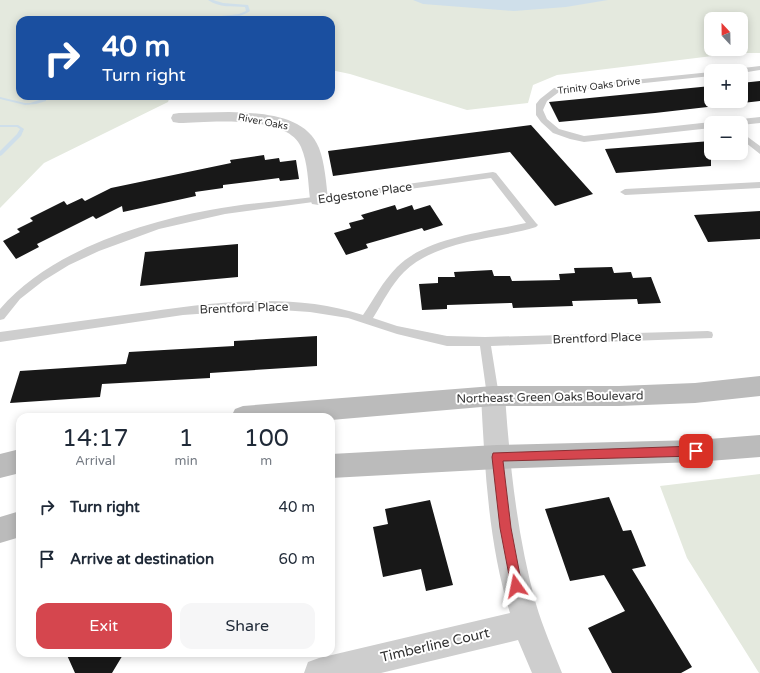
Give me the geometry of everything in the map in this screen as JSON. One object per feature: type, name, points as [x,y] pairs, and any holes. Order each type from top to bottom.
[{"type":"main road","name":"Northeast Green Oaks Boulevard","points":[[291,413],[493,396],[632,396],[695,393],[760,386]]},
{"type":"main road","points":[[335,466],[497,457],[696,451],[760,446]]},
{"type":"main road","points":[[0,466],[16,462]]},
{"type":"main road","points":[[0,530],[16,525]]},
{"type":"street","name":"River Oaks","points":[[179,118],[243,116],[287,125],[301,132],[309,144],[319,199]]},
{"type":"street","points":[[493,396],[497,457],[509,556],[527,623],[547,673]]},
{"type":"street","name":"Timberline Court","points":[[319,673],[527,623]]},
{"type":"lane","points":[[748,69],[760,68]]},
{"type":"lane","name":"Trinity Oaks Drive","points":[[704,75],[557,90],[544,98],[538,108],[544,121],[557,132],[584,139],[704,126]]},
{"type":"lane","points":[[748,121],[760,120]]},
{"type":"lane","points":[[748,141],[760,151]]},
{"type":"lane","name":"Edgestone Place","points":[[0,316],[16,296],[55,267],[132,235],[210,213],[493,175],[533,225],[454,243],[423,255],[401,269],[366,319]]},
{"type":"lane","points":[[625,192],[760,185]]},
{"type":"lane","name":"Brentford Place","points":[[0,336],[183,310],[266,305],[310,308],[366,319],[396,330],[447,341],[485,342],[708,335]]},
{"type":"lane","points":[[485,342],[493,396]]},
{"type":"shaded area","points":[[0,0],[760,0],[760,53],[748,53],[748,12],[704,12],[704,56],[712,56],[557,75],[533,85],[528,103],[467,110],[350,74],[335,71],[335,16],[16,16],[16,100],[169,100],[168,102],[44,163],[0,208]]},
{"type":"shaded area","points":[[413,0],[608,0],[566,7],[514,11],[423,4]]},
{"type":"shaded area","points":[[760,474],[759,673],[687,558],[660,486]]},
{"type":"building","points":[[760,81],[760,101],[748,102],[748,82]]},
{"type":"building","points":[[704,87],[704,107],[655,113],[559,122],[549,102]]},
{"type":"building","points":[[531,125],[593,194],[555,206],[510,152],[333,176],[328,151]]},
{"type":"building","points":[[704,142],[704,160],[711,160],[711,166],[616,173],[605,149]]},
{"type":"building","points":[[264,155],[265,160],[279,158],[280,162],[296,160],[299,179],[280,181],[279,178],[223,185],[223,188],[195,192],[196,196],[123,212],[122,206],[96,219],[93,216],[37,244],[39,247],[16,259],[3,241],[20,232],[17,229],[33,221],[30,218],[64,201],[67,205],[82,198],[85,201],[111,188],[231,163],[230,160]]},
{"type":"building","points":[[395,205],[397,210],[412,205],[414,210],[430,205],[443,225],[424,231],[422,228],[366,244],[368,248],[346,255],[334,233],[351,228],[349,223],[364,219],[361,215]]},
{"type":"building","points":[[760,211],[760,239],[708,242],[694,215]]},
{"type":"building","points":[[238,244],[238,277],[140,286],[145,252]]},
{"type":"building","points":[[612,267],[614,273],[631,272],[633,278],[651,277],[661,303],[638,304],[637,299],[572,301],[573,306],[513,308],[512,303],[447,305],[447,309],[422,310],[419,284],[438,283],[438,277],[455,277],[454,272],[492,270],[494,276],[510,276],[512,281],[560,280],[559,274],[575,273],[574,268]]},
{"type":"building","points":[[317,336],[317,366],[210,373],[210,378],[102,384],[100,397],[10,403],[20,371],[126,364],[129,352],[234,346],[234,341]]},
{"type":"building","points":[[609,497],[623,531],[631,530],[646,566],[632,569],[692,667],[681,673],[612,673],[588,628],[625,611],[604,575],[570,581],[545,509]]},
{"type":"building","points":[[430,500],[453,585],[426,591],[421,569],[383,577],[373,527],[388,524],[385,509]]},
{"type":"building","points":[[68,657],[122,657],[112,673],[75,673]]},
{"type":"waterway","points":[[210,0],[219,4],[247,6],[248,11],[240,15],[231,16]]},
{"type":"waterway","points":[[0,98],[21,104],[36,103],[44,100]]},
{"type":"waterway","points":[[0,126],[18,126],[22,129],[19,135],[0,154]]},
{"type":"route","points":[[516,586],[509,556],[497,457],[696,451]]}]
